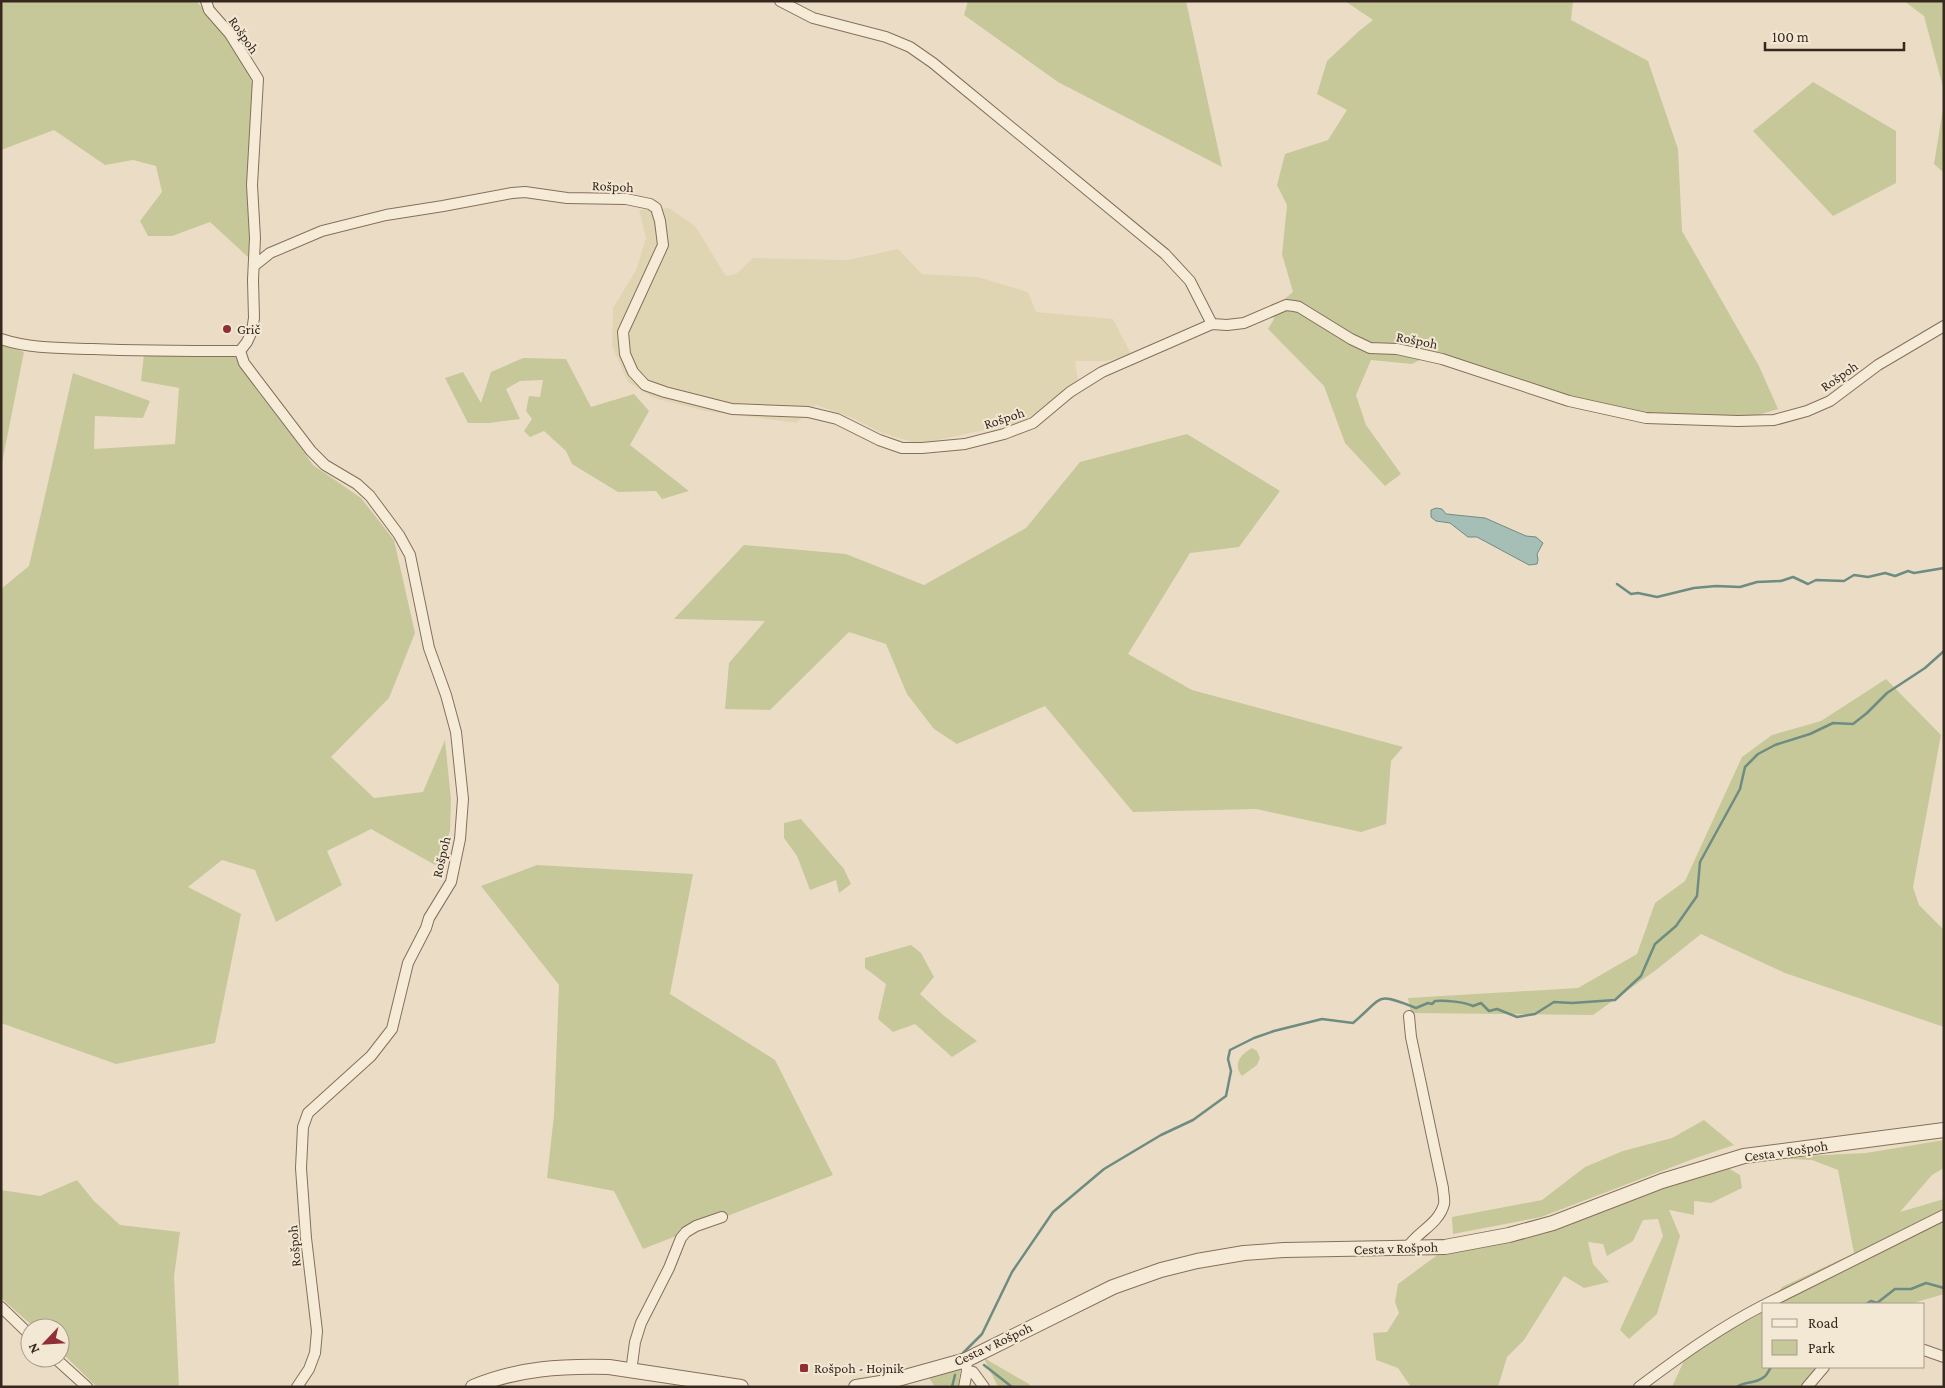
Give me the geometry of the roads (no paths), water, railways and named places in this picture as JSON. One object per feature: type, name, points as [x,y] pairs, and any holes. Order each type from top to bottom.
[{"type":"street","name":"Rošpoh","points":[[206,1],[210,10],[230,34],[258,80],[252,185],[255,238],[253,280],[255,303],[252,331],[240,351],[244,363],[311,451],[325,465],[358,484],[370,496],[390,520],[410,555],[429,648],[446,695],[456,732],[464,799],[460,839],[450,882],[429,918],[426,928],[408,962],[392,1029],[371,1056],[308,1113],[303,1127],[301,1168],[306,1238],[317,1331],[315,1353],[309,1369],[297,1387]]},
{"type":"street","points":[[780,1],[813,18],[886,37],[910,47],[933,63],[1165,254],[1190,281],[1212,324]]},
{"type":"street","name":"Rošpoh","points":[[255,265],[277,249],[322,231],[386,215],[512,193],[525,192],[567,198],[626,198],[650,204],[656,208],[660,220],[662,245],[624,332],[625,354],[633,372],[645,385],[664,392],[732,409],[808,412],[837,419],[879,440],[902,448],[965,444],[1004,434],[1034,423],[1070,392],[1102,372],[1212,324],[1244,323],[1286,305],[1299,307],[1370,348],[1397,349],[1442,359],[1569,401],[1646,418],[1738,421],[1774,420],[1807,411],[1830,401],[1878,365],[1944,326]]},
{"type":"street","points":[[1,340],[21,346],[59,348],[148,351],[240,351]]},
{"type":"street","points":[[1407,1248],[1413,1238],[1433,1223],[1444,1204],[1443,1188],[1408,1016]]},
{"type":"street","name":"Cesta v Rošpoh","points":[[856,1387],[966,1365],[1113,1287],[1160,1270],[1197,1261],[1244,1253],[1284,1250],[1445,1247],[1509,1235],[1553,1223],[1670,1178],[1744,1156],[1944,1130]]},
{"type":"street","points":[[1769,1303],[1944,1215]]},
{"type":"street","points":[[631,1372],[635,1342],[641,1324],[669,1268],[681,1238],[686,1232],[696,1226],[722,1217]]},
{"type":"street","points":[[1639,1387],[1703,1340],[1762,1306]]},
{"type":"street","points":[[1,1307],[20,1325]]},
{"type":"street","points":[[1925,1350],[1944,1357]]},
{"type":"street","points":[[964,1387],[966,1365]]},
{"type":"street","points":[[966,1365],[984,1387]]},
{"type":"street","points":[[473,1387],[514,1373],[552,1367],[609,1367],[631,1372],[741,1387]]},
{"type":"street","points":[[66,1368],[87,1387]]},
{"type":"street","points":[[1807,1387],[1823,1368]]},
{"type":"water","points":[[1436,508],[1442,509],[1446,514],[1485,518],[1526,536],[1536,537],[1543,543],[1537,554],[1537,564],[1529,565],[1477,537],[1468,537],[1450,523],[1436,521],[1431,517],[1431,510]]},
{"type":"waterway","points":[[1617,584],[1631,594],[1638,593],[1657,597],[1694,588],[1716,586],[1740,587],[1757,582],[1781,581],[1793,577],[1808,584],[1816,580],[1844,581],[1854,575],[1868,577],[1885,573],[1895,576],[1908,571],[1914,573],[1944,568]]},
{"type":"waterway","points":[[963,1353],[982,1334],[1012,1272],[1053,1212],[1104,1169],[1161,1135],[1193,1120],[1226,1096],[1231,1071],[1228,1059],[1230,1050],[1254,1038],[1274,1031],[1322,1019],[1353,1023],[1381,999],[1393,1000],[1416,1008],[1428,1003],[1432,1004],[1435,1001],[1465,1003],[1473,1006],[1481,1003],[1489,1011],[1497,1009],[1517,1017],[1535,1014],[1554,1002],[1572,1003],[1615,1000],[1641,976],[1655,944],[1676,926],[1697,896],[1700,862],[1740,789],[1745,767],[1758,754],[1775,745],[1810,734],[1833,723],[1853,724],[1887,693],[1925,668],[1944,651]]},
{"type":"waterway","points":[[1877,1303],[1895,1289],[1911,1289],[1926,1283],[1944,1288]]},
{"type":"waterway","points":[[1868,1303],[1871,1301],[1877,1303]]},
{"type":"waterway","points":[[984,1365],[1012,1387]]},
{"type":"waterway","points":[[1737,1387],[1761,1379],[1770,1368]]},
{"type":"waterway","points":[[952,1387],[955,1375]]},
{"type":"place","name":"Grič","points":[[227,329]]},
{"type":"place","name":"Rošpoh - Hojnik","points":[[804,1368]]}]
